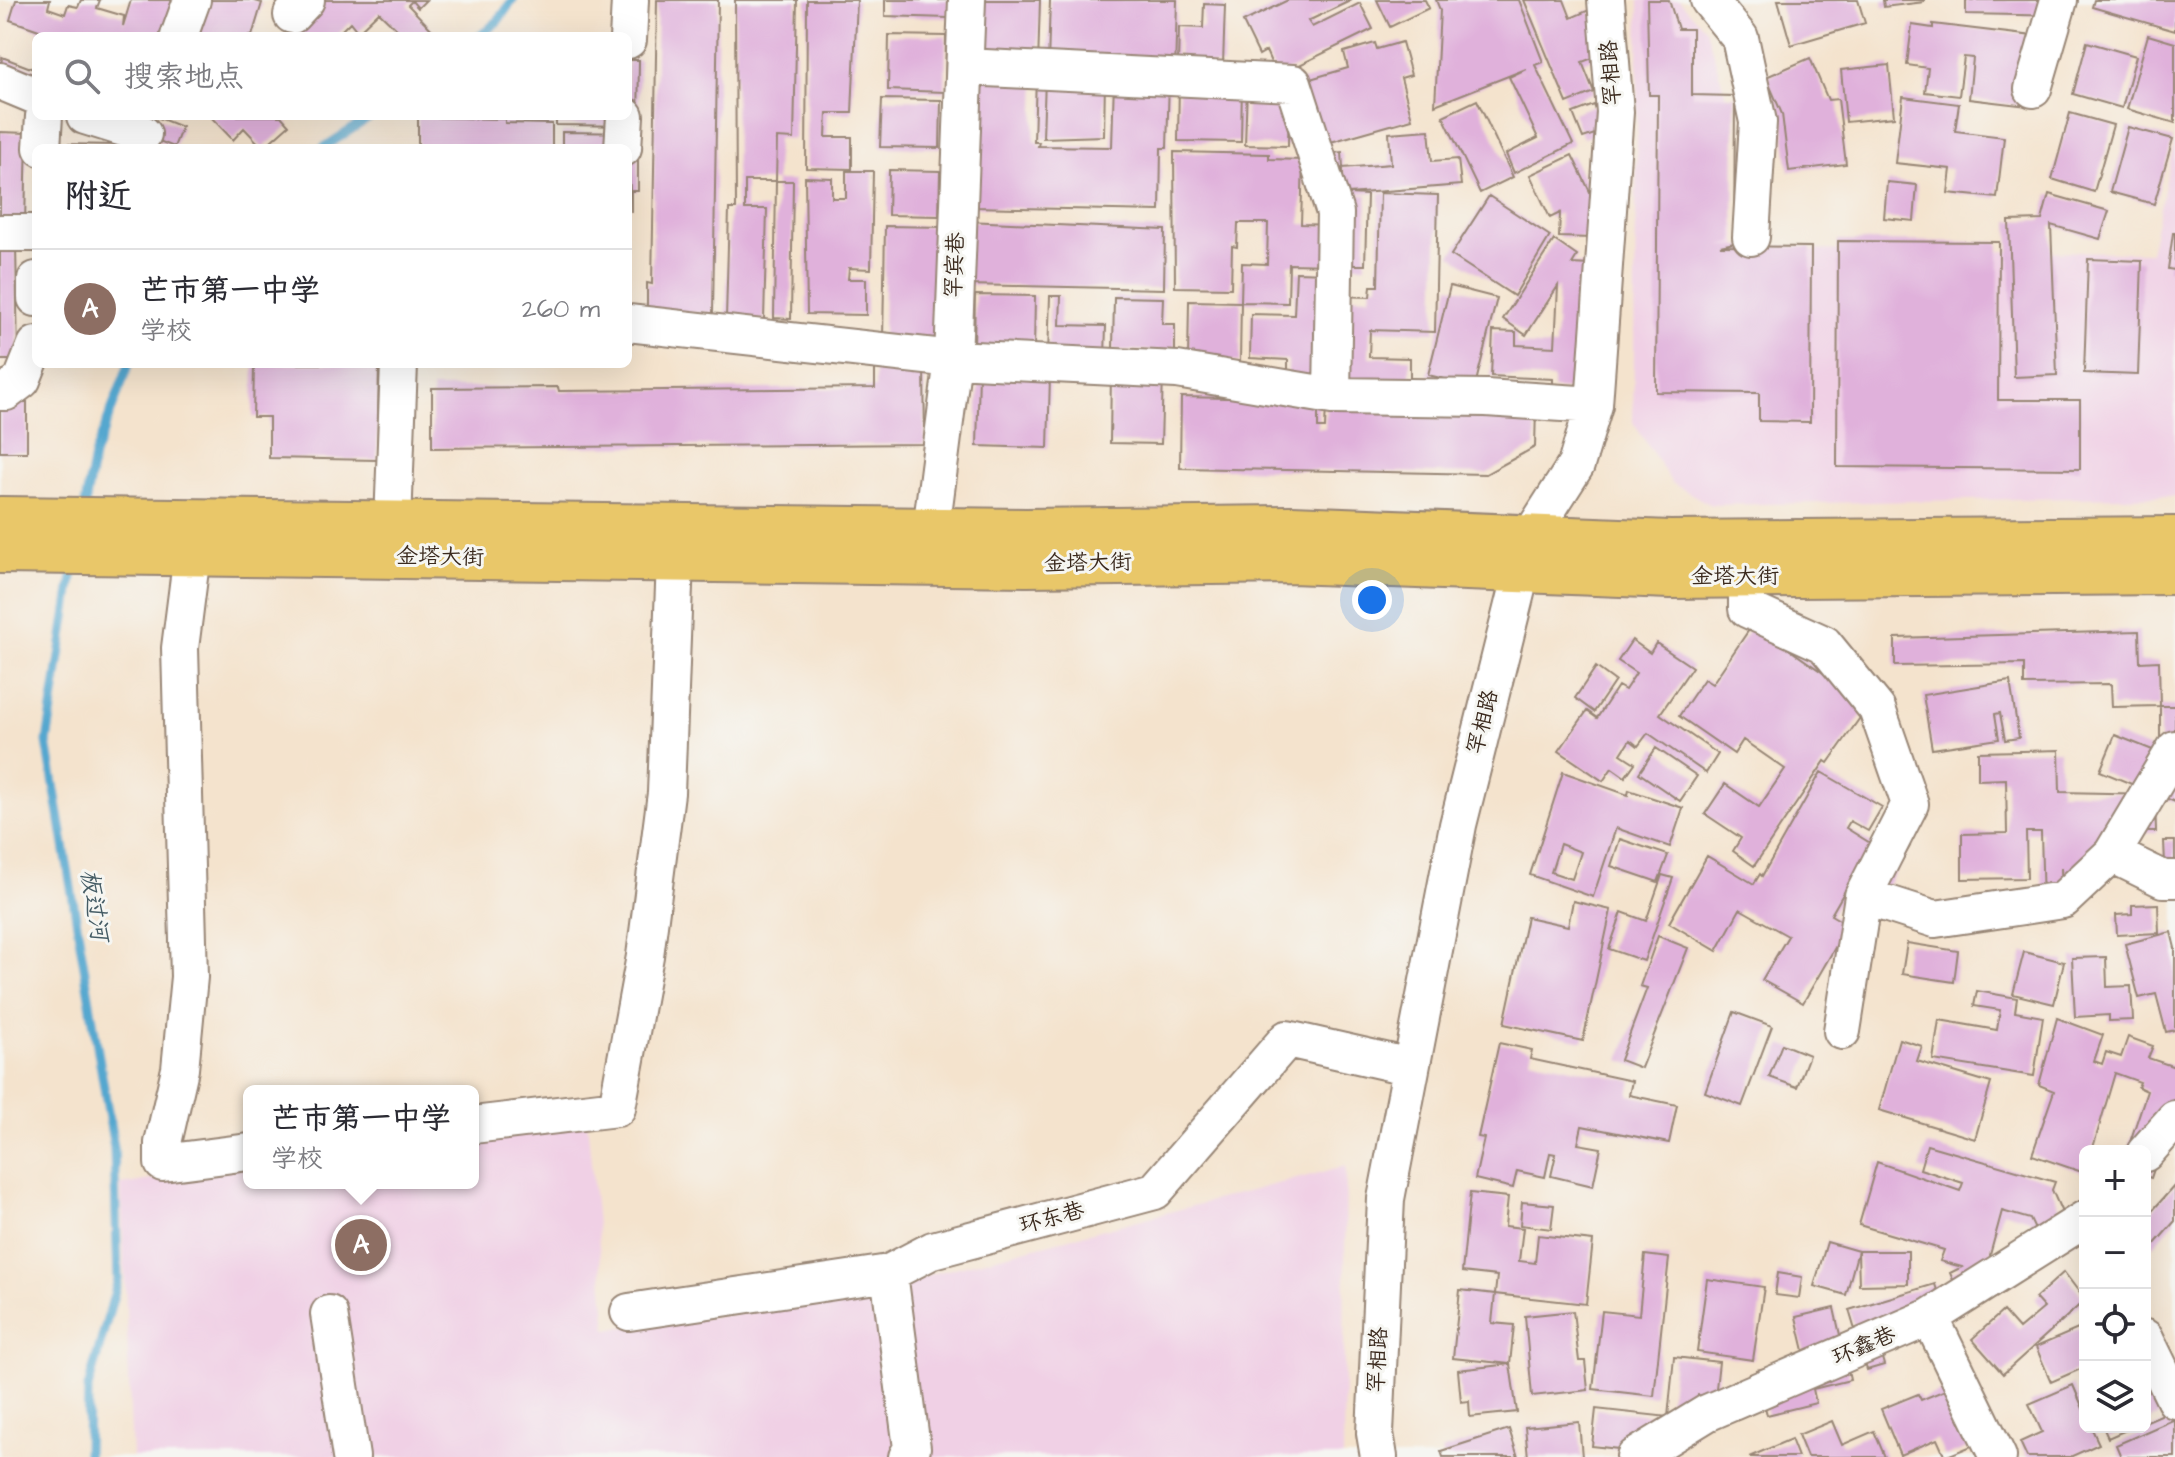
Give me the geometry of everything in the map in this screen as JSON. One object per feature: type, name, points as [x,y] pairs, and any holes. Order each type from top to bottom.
[{"type":"main road","name":"金塔大街","points":[[170,543],[393,523],[931,530],[1292,528],[1747,575],[2175,572]]},
{"type":"main road","name":"金塔大街","points":[[8,535],[675,560],[1026,564],[1526,554],[1670,543],[2175,539]]},
{"type":"street","points":[[180,32],[192,0]]},
{"type":"street","points":[[628,32],[630,0]]},
{"type":"street","name":"罕宾巷","points":[[931,530],[953,359],[958,154],[967,0]]},
{"type":"street","name":"罕相路","points":[[1379,1457],[1375,1433],[1386,1199],[1458,825],[1526,554],[1576,465],[1594,405],[1615,112],[1606,0]]},
{"type":"street","points":[[1709,0],[1740,38],[1758,122],[1751,237]]},
{"type":"street","points":[[2033,89],[2059,0]]},
{"type":"street","points":[[965,67],[1293,83],[1335,213],[1332,396]]},
{"type":"street","points":[[0,81],[32,94]]},
{"type":"street","points":[[42,144],[44,120]]},
{"type":"street","points":[[99,120],[144,133]]},
{"type":"street","points":[[623,144],[625,120]]},
{"type":"street","points":[[0,233],[32,233]]},
{"type":"street","points":[[632,323],[953,359],[1177,370],[1332,396],[1486,398],[1594,405]]},
{"type":"street","points":[[0,392],[6,392],[22,380],[32,355]]},
{"type":"street","points":[[393,523],[399,368]]},
{"type":"street","points":[[170,543],[180,648],[189,977],[180,1069],[163,1143],[163,1163],[243,1153]]},
{"type":"street","points":[[479,1124],[617,1108],[645,956],[666,793],[675,560]]},
{"type":"street","points":[[1747,575],[1747,609],[1824,644],[1877,709],[1910,804],[1863,896],[1842,1031]]},
{"type":"street","points":[[1863,896],[1935,919],[2063,900],[2112,854],[2175,749]]},
{"type":"street","points":[[2112,854],[2163,879],[2175,879]]},
{"type":"street","name":"环东巷","points":[[629,1312],[889,1273],[933,1250],[1155,1191],[1287,1039],[1411,1067]]},
{"type":"street","points":[[2151,1146],[2175,1119]]},
{"type":"street","name":"环鑫巷","points":[[1635,1457],[1707,1413],[1930,1317],[2079,1223]]},
{"type":"street","points":[[889,1273],[912,1448],[907,1457]]},
{"type":"street","points":[[329,1314],[351,1457]]},
{"type":"street","points":[[1930,1317],[1998,1457]]},
{"type":"street","points":[[2151,1350],[2175,1400]]},
{"type":"shaded area","points":[[1639,0],[1679,0],[1706,29],[1731,113],[1729,165],[1738,250],[2150,252],[2175,140],[2175,496],[1711,505],[1672,483],[1633,422]]},
{"type":"shaded area","points":[[586,1110],[607,1329],[813,1305],[1346,1166],[1343,1457],[132,1457],[121,1185],[243,1165],[243,1189],[479,1189],[479,1127]]},
{"type":"building","points":[[16,0],[50,0],[48,8],[65,14],[68,5],[78,7],[81,0],[100,0],[97,8],[124,16],[123,26],[131,0],[176,0],[166,32],[39,32],[10,20]]},
{"type":"building","points":[[199,0],[252,0],[262,3],[253,32],[188,32]]},
{"type":"building","points":[[324,0],[426,0],[418,8],[412,1],[408,5],[434,32],[400,32],[379,12],[358,32],[350,22],[340,32],[290,32]]},
{"type":"building","points":[[657,0],[718,0],[713,313],[647,312],[647,283],[652,284]]},
{"type":"building","points":[[735,0],[797,0],[794,139],[777,138],[776,181],[745,181],[745,209],[767,209],[764,320],[726,319],[729,209],[736,209]]},
{"type":"building","points":[[807,0],[857,0],[852,113],[827,113],[826,137],[852,137],[852,169],[806,168]]},
{"type":"building","points":[[885,0],[948,0],[948,18],[885,16]]},
{"type":"building","points":[[975,0],[1040,0],[1038,66],[973,64]]},
{"type":"building","points":[[1050,0],[1177,0],[1175,73],[1048,64]]},
{"type":"building","points":[[1288,0],[1352,0],[1308,21],[1312,27],[1360,3],[1373,29],[1277,76],[1266,51],[1259,55],[1243,22]]},
{"type":"building","points":[[1377,0],[1425,0],[1429,8],[1390,27]]},
{"type":"building","points":[[1436,0],[1519,0],[1543,62],[1535,65],[1573,144],[1514,173],[1506,154],[1538,138],[1509,77],[1526,69],[1435,105],[1440,10]]},
{"type":"building","points":[[1524,0],[1564,0],[1571,18],[1589,10],[1606,53],[1582,62],[1594,92],[1567,103]]},
{"type":"building","points":[[1647,0],[1669,0],[1678,29],[1692,29],[1692,95],[1735,96],[1734,243],[1720,246],[1811,247],[1810,422],[1759,421],[1759,393],[1656,392],[1658,95],[1649,95]]},
{"type":"building","points":[[1778,0],[1858,0],[1865,23],[1791,45]]},
{"type":"building","points":[[1883,0],[1924,0],[1924,2],[1884,7]]},
{"type":"building","points":[[1966,0],[2067,0],[2067,16],[1966,14]]},
{"type":"building","points":[[2094,0],[2175,0],[2175,31],[2092,7]]},
{"type":"building","points":[[1204,4],[1225,5],[1223,65],[1178,64],[1179,27],[1203,28]]},
{"type":"building","points":[[1933,24],[2033,36],[2027,106],[1969,99],[1973,58],[1964,57],[1959,96],[1925,92],[1928,68],[1907,65],[1912,25],[1933,28]]},
{"type":"building","points":[[889,35],[946,36],[945,92],[888,90]]},
{"type":"building","points":[[2148,35],[2175,43],[2175,123],[2127,109]]},
{"type":"building","points":[[1402,42],[1411,75],[1401,78],[1412,119],[1320,145],[1300,82],[1348,68],[1344,52],[1375,43],[1377,49]]},
{"type":"building","points":[[2087,42],[2136,56],[2122,108],[2073,94]]},
{"type":"building","points":[[2,57],[32,68],[32,91],[0,79]]},
{"type":"building","points":[[1810,58],[1828,100],[1838,99],[1846,164],[1789,171],[1782,114],[1766,77]]},
{"type":"building","points":[[632,60],[639,60],[638,126],[556,125],[556,120],[632,120]]},
{"type":"building","points":[[1889,65],[1894,117],[1846,122],[1841,70]]},
{"type":"building","points":[[977,74],[1036,75],[1034,142],[1039,142],[1038,146],[1112,147],[1114,79],[1169,80],[1167,148],[1161,148],[1160,211],[974,207]]},
{"type":"building","points":[[1045,78],[1105,79],[1104,136],[1043,138]]},
{"type":"building","points":[[1179,82],[1242,83],[1241,142],[1178,141]]},
{"type":"building","points":[[1247,87],[1289,88],[1288,146],[1245,145]]},
{"type":"building","points":[[1903,97],[1959,104],[1955,131],[2004,137],[1997,198],[1948,193],[1951,169],[1895,163]]},
{"type":"building","points":[[882,99],[941,100],[940,148],[880,147]]},
{"type":"building","points":[[1477,100],[1513,177],[1480,193],[1443,116]]},
{"type":"building","points":[[1594,105],[1604,131],[1583,138],[1573,113]]},
{"type":"building","points":[[2070,113],[2113,125],[2094,192],[2052,179]]},
{"type":"building","points":[[106,120],[164,120],[182,127],[175,144],[166,144]]},
{"type":"building","points":[[214,120],[285,120],[289,125],[268,144],[259,144],[244,128],[233,140]]},
{"type":"building","points":[[418,120],[505,120],[505,123],[552,124],[552,144],[418,144]]},
{"type":"building","points":[[2128,127],[2173,139],[2154,204],[2110,192]]},
{"type":"building","points":[[1429,130],[1432,161],[1458,159],[1461,185],[1348,194],[1367,195],[1365,265],[1344,265],[1343,168],[1391,164],[1389,133]]},
{"type":"building","points":[[0,132],[27,133],[25,224],[0,223]]},
{"type":"building","points":[[562,132],[638,133],[638,191],[632,191],[632,144],[562,144]]},
{"type":"building","points":[[1174,152],[1269,154],[1269,159],[1303,160],[1301,224],[1333,225],[1333,265],[1289,264],[1288,303],[1241,302],[1242,263],[1267,264],[1268,223],[1238,223],[1237,247],[1232,246],[1231,288],[1175,287]]},
{"type":"building","points":[[1342,152],[1343,168],[1323,169],[1322,154]]},
{"type":"building","points":[[1572,155],[1593,198],[1592,238],[1559,237],[1560,213],[1550,218],[1530,175]]},
{"type":"building","points":[[889,170],[940,171],[939,216],[888,215]]},
{"type":"building","points":[[846,171],[873,171],[871,269],[849,268],[848,279],[866,279],[866,315],[807,314],[805,177],[832,178],[832,198],[846,198]]},
{"type":"building","points":[[776,181],[793,181],[791,319],[774,318]]},
{"type":"building","points":[[1887,182],[1917,185],[1914,221],[1884,218]]},
{"type":"building","points":[[1380,193],[1438,195],[1435,332],[1370,330],[1369,357],[1410,358],[1410,380],[1334,378],[1336,296],[1370,297],[1371,286],[1378,286]]},
{"type":"building","points":[[2049,194],[2109,211],[2100,239],[2051,225],[2057,375],[2014,377],[2009,221],[2042,220]]},
{"type":"building","points":[[1489,196],[1550,236],[1514,296],[1451,255]]},
{"type":"building","points":[[967,221],[1165,230],[1164,289],[966,285]]},
{"type":"building","points":[[885,226],[945,227],[945,287],[938,287],[937,340],[883,339]]},
{"type":"building","points":[[2175,233],[2175,270],[2168,269]]},
{"type":"building","points":[[1554,240],[1577,256],[1572,264],[1590,265],[1583,391],[1553,389],[1553,379],[1491,376],[1493,331],[1516,332],[1516,345],[1555,347],[1558,286],[1526,335],[1503,319]]},
{"type":"building","points":[[1838,241],[1999,242],[1998,400],[2080,400],[2080,469],[1837,467]]},
{"type":"building","points":[[0,243],[16,244],[18,360],[0,360]]},
{"type":"building","points":[[2088,259],[2142,261],[2138,375],[2084,373]]},
{"type":"building","points":[[1296,272],[1328,273],[1326,386],[1288,385],[1288,360],[1250,358],[1251,314],[1294,315]]},
{"type":"building","points":[[1450,286],[1497,298],[1475,386],[1428,375]]},
{"type":"building","points":[[975,295],[1035,296],[1034,351],[974,350]]},
{"type":"building","points":[[1050,296],[1061,296],[1060,325],[1106,326],[1105,356],[1048,355]]},
{"type":"building","points":[[1114,297],[1163,298],[1162,324],[1175,324],[1175,351],[1113,350]]},
{"type":"building","points":[[1189,301],[1241,302],[1240,362],[1188,361]]},
{"type":"building","points":[[924,365],[925,444],[432,448],[432,388],[558,387],[559,391],[875,388],[875,366]]},
{"type":"building","points":[[254,368],[379,368],[377,460],[269,458],[269,417],[253,417]]},
{"type":"building","points":[[1111,372],[1163,374],[1161,444],[1110,443]]},
{"type":"building","points":[[979,374],[1050,376],[1048,448],[977,446]]},
{"type":"building","points":[[1181,397],[1318,400],[1318,428],[1325,428],[1326,403],[1536,408],[1535,447],[1486,474],[1180,468]]},
{"type":"building","points":[[0,402],[27,402],[27,452],[0,452]]},
{"type":"building","points":[[1753,624],[1869,705],[1828,763],[1825,761],[1754,866],[1733,851],[1741,838],[1705,814],[1725,784],[1759,807],[1785,769],[1743,740],[1734,754],[1679,716],[1704,679],[1712,684]]},
{"type":"building","points":[[2139,631],[2140,662],[2159,661],[2160,706],[2112,707],[2111,684],[2024,685],[2024,664],[1895,666],[1895,638]]},
{"type":"building","points":[[1632,640],[1650,653],[1656,643],[1692,667],[1660,714],[1718,754],[1706,773],[1648,733],[1638,746],[1630,740],[1621,754],[1635,763],[1625,777],[1612,768],[1603,781],[1559,751],[1587,711],[1597,718],[1618,686],[1625,690],[1636,673],[1618,661]]},
{"type":"building","points":[[1596,667],[1615,681],[1594,712],[1575,698]]},
{"type":"building","points":[[2010,681],[2019,738],[2005,740],[2000,713],[1995,714],[1999,739],[1932,749],[1923,695]]},
{"type":"building","points":[[2160,706],[2175,706],[2175,750],[2160,750]]},
{"type":"building","points":[[2115,735],[2175,759],[2175,802],[2100,771]]},
{"type":"building","points":[[1656,748],[1697,776],[1680,801],[1639,773]]},
{"type":"building","points":[[2059,750],[2060,792],[2155,794],[2156,832],[2129,832],[2092,867],[2092,900],[2063,900],[2061,868],[2062,905],[2043,905],[2041,832],[2026,832],[2027,878],[1962,879],[1962,834],[2007,833],[2006,779],[1978,780],[1978,752]]},
{"type":"building","points":[[1563,772],[1628,795],[1629,790],[1683,808],[1670,847],[1616,828],[1593,897],[1530,875]],"holes":[[[1560,844],[1581,852],[1572,879],[1551,872]]]},
{"type":"building","points":[[1821,772],[1882,807],[1868,831],[1850,821],[1846,828],[1880,849],[1889,833],[1910,846],[1866,924],[1858,868],[1831,915],[1848,925],[1803,1003],[1762,980],[1788,936],[1740,909],[1717,951],[1669,923],[1707,856],[1754,884],[1760,874],[1762,876]]},
{"type":"building","points":[[1620,839],[1668,855],[1658,882],[1611,866]]},
{"type":"building","points":[[2164,841],[2175,841],[2175,885],[2166,886]]},
{"type":"building","points":[[1662,875],[1673,878],[1644,961],[1609,949],[1622,912],[1646,921]]},
{"type":"building","points":[[1573,901],[1611,910],[1583,1041],[1504,1024],[1527,917],[1568,926]]},
{"type":"building","points":[[2158,904],[2159,933],[2117,935],[2116,915],[2132,914],[2132,905]]},
{"type":"building","points":[[2171,932],[2175,948],[2175,1030],[2166,1032],[2156,994],[2139,998],[2125,944]]},
{"type":"building","points":[[1658,936],[1688,948],[1641,1068],[1620,1060],[1647,988],[1640,986]]},
{"type":"building","points":[[1907,943],[1958,951],[1954,982],[1902,974]]},
{"type":"building","points":[[2024,952],[2064,962],[2054,1004],[2013,994]]},
{"type":"building","points":[[2106,957],[2107,987],[2131,986],[2133,1020],[2109,1021],[2109,1015],[2075,1017],[2072,958]]},
{"type":"building","points":[[1977,991],[2017,998],[2015,1012],[2043,1017],[2034,1076],[1933,1060],[1939,1020],[1997,1030],[2000,1010],[1974,1006]]},
{"type":"building","points":[[1734,1012],[1772,1026],[1742,1106],[1705,1092]]},
{"type":"building","points":[[2057,1018],[2103,1035],[2094,1061],[2102,1064],[2106,1052],[2121,1057],[2128,1037],[2153,1046],[2148,1058],[2175,1067],[2175,1139],[2165,1136],[2151,1178],[2151,1145],[2129,1145],[2147,1091],[2138,1087],[2140,1082],[2115,1073],[2094,1145],[2079,1145],[2079,1171],[2032,1155],[2054,1091],[2039,1085]]},
{"type":"building","points":[[1899,1039],[1922,1046],[1917,1061],[1991,1083],[1975,1139],[1879,1110]]},
{"type":"building","points":[[1499,1043],[1532,1050],[1530,1059],[1632,1081],[1629,1095],[1677,1105],[1669,1143],[1582,1126],[1578,1144],[1601,1148],[1593,1186],[1551,1176],[1556,1154],[1550,1153],[1545,1177],[1517,1171],[1513,1188],[1475,1179],[1484,1138],[1478,1137]]},
{"type":"building","points":[[1782,1044],[1809,1055],[1797,1087],[1769,1077]]},
{"type":"building","points":[[1927,1145],[2055,1182],[2052,1190],[2075,1242],[2037,1234],[2030,1219],[2002,1211],[1990,1255],[2003,1286],[1963,1303],[1950,1273],[1962,1267],[1940,1261],[1944,1250],[1859,1225],[1877,1162],[1960,1191],[1963,1183],[1920,1169]]},
{"type":"building","points":[[2175,1185],[2175,1221],[2153,1246],[2151,1212]]},
{"type":"building","points":[[1470,1193],[1508,1197],[1505,1226],[1523,1228],[1519,1261],[1535,1263],[1538,1235],[1593,1241],[1586,1304],[1495,1294],[1497,1276],[1462,1272]]},
{"type":"building","points":[[1522,1202],[1554,1205],[1551,1229],[1520,1225]]},
{"type":"building","points":[[1827,1242],[1858,1251],[1846,1295],[1814,1286]]},
{"type":"building","points":[[1858,1251],[1908,1251],[1908,1284],[1859,1285]]},
{"type":"building","points":[[1645,1255],[1669,1258],[1654,1396],[1593,1389],[1602,1311],[1639,1315]]},
{"type":"building","points":[[2064,1272],[2079,1292],[2079,1305],[2003,1374],[1972,1339],[2003,1311],[2019,1329],[2044,1308],[2035,1298]]},
{"type":"building","points":[[1778,1273],[1802,1277],[1799,1298],[1775,1295]]},
{"type":"building","points":[[1707,1279],[1764,1287],[1753,1360],[1697,1352]]},
{"type":"building","points":[[1935,1284],[1947,1322],[1873,1326],[1884,1365],[1867,1370],[1849,1310]]},
{"type":"building","points":[[1460,1290],[1495,1294],[1492,1323],[1514,1325],[1510,1364],[1453,1358]]},
{"type":"building","points":[[1834,1308],[1850,1380],[1813,1389],[1816,1403],[1767,1415],[1756,1370],[1806,1359],[1796,1317]]},
{"type":"building","points":[[1573,1311],[1579,1361],[1585,1361],[1588,1390],[1532,1396],[1525,1316]]},
{"type":"building","points":[[2079,1329],[2079,1370],[2051,1382],[2036,1347]]},
{"type":"building","points":[[1674,1357],[1719,1362],[1715,1397],[1698,1395],[1694,1433],[1664,1454],[1592,1446],[1596,1409],[1668,1417]]},
{"type":"building","points":[[1510,1364],[1517,1412],[1470,1417],[1469,1401],[1461,1402],[1458,1370]]},
{"type":"building","points":[[2151,1374],[2168,1412],[2151,1419]]},
{"type":"building","points":[[2073,1385],[2079,1399],[2079,1433],[2094,1433],[2099,1444],[2070,1457],[2027,1457],[2020,1442],[2042,1432],[2029,1404]]},
{"type":"building","points":[[1950,1388],[1974,1445],[1945,1457],[1937,1439],[1900,1455],[1881,1409],[1918,1394],[1921,1400]]},
{"type":"building","points":[[2175,1419],[2175,1457],[2121,1457],[2116,1445],[2143,1433],[2151,1433],[2151,1430]]},
{"type":"building","points":[[1832,1421],[1842,1445],[1874,1431],[1885,1457],[1807,1457],[1798,1435]]},
{"type":"building","points":[[1579,1422],[1582,1457],[1528,1457],[1525,1427]]},
{"type":"building","points":[[1509,1429],[1518,1457],[1443,1457],[1441,1451]]},
{"type":"building","points":[[1791,1439],[1798,1457],[1749,1457]]},
{"type":"waterway","name":"板过河","points":[[485,32],[498,21],[513,0]]},
{"type":"waterway","name":"板过河","points":[[329,144],[366,120]]},
{"type":"waterway","name":"板过河","points":[[84,510],[94,456],[127,368]]},
{"type":"waterway","name":"板过河","points":[[74,564],[47,742],[114,1148],[118,1280],[88,1388],[87,1457]]},
{"type":"place","name":"芒市第一中学","points":[[361,1245]]}]
